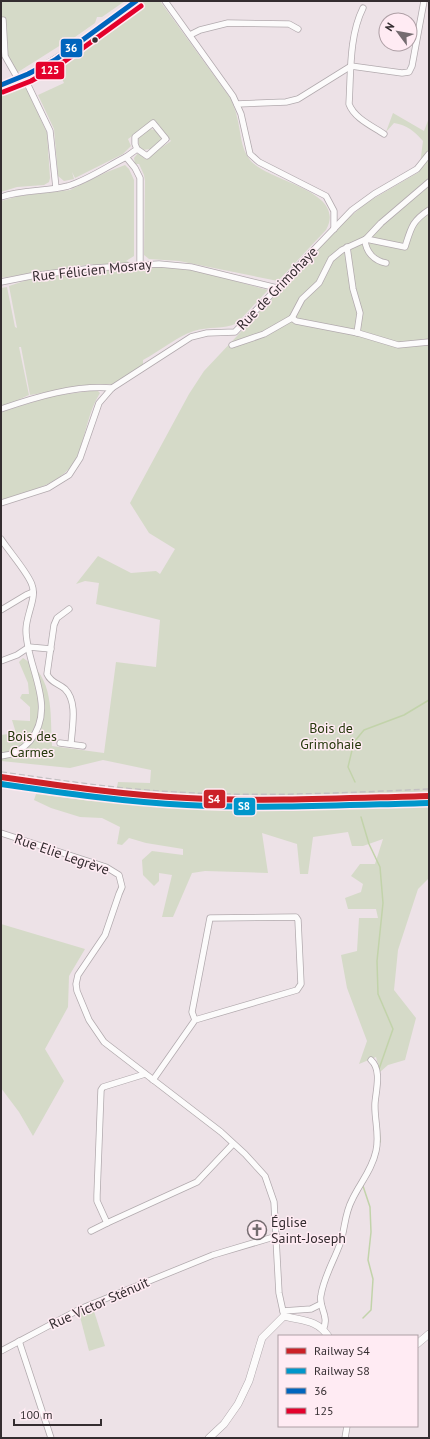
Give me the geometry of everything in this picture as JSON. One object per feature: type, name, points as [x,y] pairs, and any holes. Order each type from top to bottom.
[{"type":"street","points":[[1,85],[21,78],[70,49],[136,1]]},
{"type":"street","points":[[165,1],[233,96],[237,104],[251,154],[259,162],[321,193],[330,203],[334,211],[334,229]]},
{"type":"street","points":[[237,104],[286,102],[298,99],[351,66],[402,73],[409,72],[412,66],[424,1]]},
{"type":"street","points":[[363,8],[358,16],[351,66],[349,104],[351,110],[384,134]]},
{"type":"street","points":[[3,20],[5,56],[21,78],[50,131],[56,188]]},
{"type":"street","points":[[190,35],[200,30],[228,23],[289,24],[298,29]]},
{"type":"street","points":[[153,123],[166,139],[147,156],[137,149],[134,144],[135,137],[153,123]]},
{"type":"street","points":[[1,197],[21,191],[56,188],[70,185],[126,157],[137,149]]},
{"type":"street","name":"Rue de Grimohaye","points":[[1,503],[48,488],[61,481],[72,472],[84,448],[97,408],[112,388],[191,337],[207,333],[235,332],[346,216],[374,194],[417,169],[429,154]]},
{"type":"street","points":[[126,157],[135,168],[140,178],[140,264]]},
{"type":"street","points":[[232,345],[264,334],[292,318],[302,299],[318,283],[335,255],[348,247],[365,240],[381,223],[429,182]]},
{"type":"street","points":[[365,240],[405,247],[412,224],[418,217],[429,210]]},
{"type":"street","points":[[334,211],[346,216]]},
{"type":"street","points":[[365,240],[365,246],[370,254],[378,261],[386,263]]},
{"type":"street","points":[[348,247],[353,289],[360,313],[357,333]]},
{"type":"street","name":"Rue Félicien Mosray","points":[[1,282],[31,276],[140,264],[159,264],[191,267],[278,288]]},
{"type":"street","points":[[292,318],[304,323],[357,333],[398,345],[429,342]]},
{"type":"street","points":[[100,387],[106,394]]},
{"type":"street","points":[[1,409],[44,396],[100,387],[112,388]]},
{"type":"street","points":[[1,539],[32,583],[33,592],[26,624],[29,647],[41,693],[41,716],[34,736],[27,744],[11,755],[1,756]]},
{"type":"street","points":[[1,610],[33,592]]},
{"type":"street","points":[[69,609],[57,618],[54,625],[47,674],[50,681],[62,687],[71,697],[73,705],[71,744]]},
{"type":"street","points":[[1,660],[17,655],[29,647],[51,649]]},
{"type":"street","points":[[60,743],[84,746]]},
{"type":"street","name":"Rue Elie Legrève","points":[[1,833],[106,867],[119,875],[122,887],[117,901],[102,940],[78,975],[76,984],[77,991],[89,1020],[104,1042],[233,1144],[258,1166],[268,1181],[274,1202],[279,1293],[284,1314]]},
{"type":"street","points":[[153,1080],[195,1020],[297,990],[301,984],[298,920],[296,917],[210,918],[192,1012],[195,1020]]},
{"type":"street","points":[[323,1330],[326,1316],[321,1304],[320,1295],[341,1240],[350,1203],[367,1176],[376,1151],[378,1140],[375,1106],[378,1080],[374,1062],[371,1060]]},
{"type":"street","points":[[107,1223],[97,1198],[98,1142],[102,1088],[145,1074]]},
{"type":"street","points":[[91,1231],[197,1182],[233,1144]]},
{"type":"street","name":"Rue Victor Sténuit","points":[[1,1351],[75,1311],[106,1298],[219,1253],[277,1236]]},
{"type":"street","points":[[209,1438],[224,1424],[238,1404],[249,1381],[262,1338],[284,1314],[311,1309],[321,1304]]},
{"type":"street","points":[[284,1314],[308,1320],[323,1330],[327,1335]]},
{"type":"street","points":[[418,1343],[429,1334]]},
{"type":"street","points":[[19,1341],[51,1438]]},
{"type":"street","points":[[345,1438],[346,1427]]},
{"type":"green space","points":[[1,1],[125,1],[102,17],[97,17],[95,23],[65,44],[64,43],[18,72],[6,54],[1,22]]},
{"type":"green space","points":[[145,1],[160,1],[231,99],[237,115],[244,150],[250,160],[259,168],[303,188],[316,196],[326,205],[330,216],[326,230],[278,281],[179,261],[149,259],[144,255],[145,181],[139,164],[135,164],[134,158],[138,153],[145,159],[171,141],[155,120],[128,139],[131,146],[123,154],[75,178],[72,172],[74,179],[64,181],[58,176],[54,129],[38,95],[64,83],[55,64]]},
{"type":"green space","points":[[18,85],[27,90],[47,133],[50,178],[49,182],[44,185],[17,187],[1,192],[1,90]]},
{"type":"green space","points":[[393,113],[424,131],[429,118],[429,878],[418,889],[398,950],[394,990],[416,1018],[405,1060],[388,1065],[380,1072],[376,1057],[359,1064],[367,1041],[347,988],[341,955],[357,951],[359,918],[378,918],[376,909],[348,909],[345,898],[361,892],[363,884],[351,876],[360,864],[375,864],[383,839],[363,846],[352,846],[348,832],[313,837],[308,874],[300,874],[297,844],[262,833],[268,873],[205,871],[192,873],[173,917],[162,917],[172,875],[159,873],[159,881],[154,886],[143,875],[142,860],[152,851],[183,855],[183,849],[146,843],[129,838],[122,845],[117,844],[120,827],[102,818],[80,817],[51,808],[34,800],[36,794],[91,801],[117,787],[118,782],[150,783],[151,770],[103,760],[70,768],[1,761],[1,735],[16,733],[12,720],[30,721],[30,707],[20,698],[22,694],[29,694],[28,683],[19,662],[23,658],[41,675],[46,686],[49,697],[52,746],[104,753],[116,662],[156,667],[160,620],[96,604],[99,583],[85,581],[76,584],[98,556],[131,573],[156,571],[160,574],[175,549],[149,533],[130,503],[189,394],[204,371],[343,223],[366,203],[419,172],[423,141],[410,129],[399,124],[394,123],[386,132]]},
{"type":"green space","points":[[149,129],[156,130],[160,133],[161,140],[151,149],[143,150],[139,147],[138,139]]},
{"type":"green space","points":[[125,165],[129,169],[134,180],[134,256],[126,261],[135,263],[165,262],[268,290],[237,323],[194,331],[187,334],[143,360],[143,365],[113,384],[93,385],[30,395],[21,347],[19,347],[29,395],[18,400],[16,404],[1,409],[1,288],[7,287],[15,327],[17,328],[9,286],[27,280],[91,271],[93,264],[1,278],[1,201],[19,196],[70,190]]},
{"type":"green space","points":[[97,390],[100,393],[90,415],[78,454],[72,465],[65,473],[45,485],[1,500],[1,412],[53,396]]},
{"type":"green space","points":[[1,924],[85,949],[69,976],[68,1007],[45,1049],[64,1081],[33,1136],[19,1112],[1,1088]]},
{"type":"green space","points":[[93,1308],[105,1346],[89,1351],[79,1313]]},
{"type":"waterway","points":[[355,782],[348,767],[354,742],[364,730],[404,715],[429,700]]},
{"type":"waterway","points":[[361,817],[369,844],[380,867],[383,903],[377,961],[378,994],[393,1029],[379,1069]]},
{"type":"waterway","points":[[379,1128],[380,1142]]},
{"type":"waterway","points":[[363,1186],[370,1207],[371,1232],[368,1260],[373,1279],[371,1310],[363,1318]]},
{"type":"railway","points":[[1,772],[88,784],[175,792],[302,794],[429,789]]},
{"type":"railway","points":[[1,785],[172,807],[269,809],[429,805]]},
{"type":"rail line","name":"S4","points":[[1,777],[71,787],[164,797],[278,800],[429,796]]},
{"type":"rail line","name":"S8","points":[[1,784],[71,794],[164,804],[278,807],[429,803]]},
{"type":"transit line","name":"36","points":[[1,85],[28,74],[55,60],[136,1]]},
{"type":"transit line","name":"125","points":[[3,92],[31,81],[58,66],[141,6]]},
{"type":"place","name":"Église Saint-Joseph","points":[[257,1230]]},
{"type":"park label","name":"Bois de Grimohaie","points":[[331,736]]},
{"type":"park label","name":"Bois des Carmes","points":[[32,744]]}]
